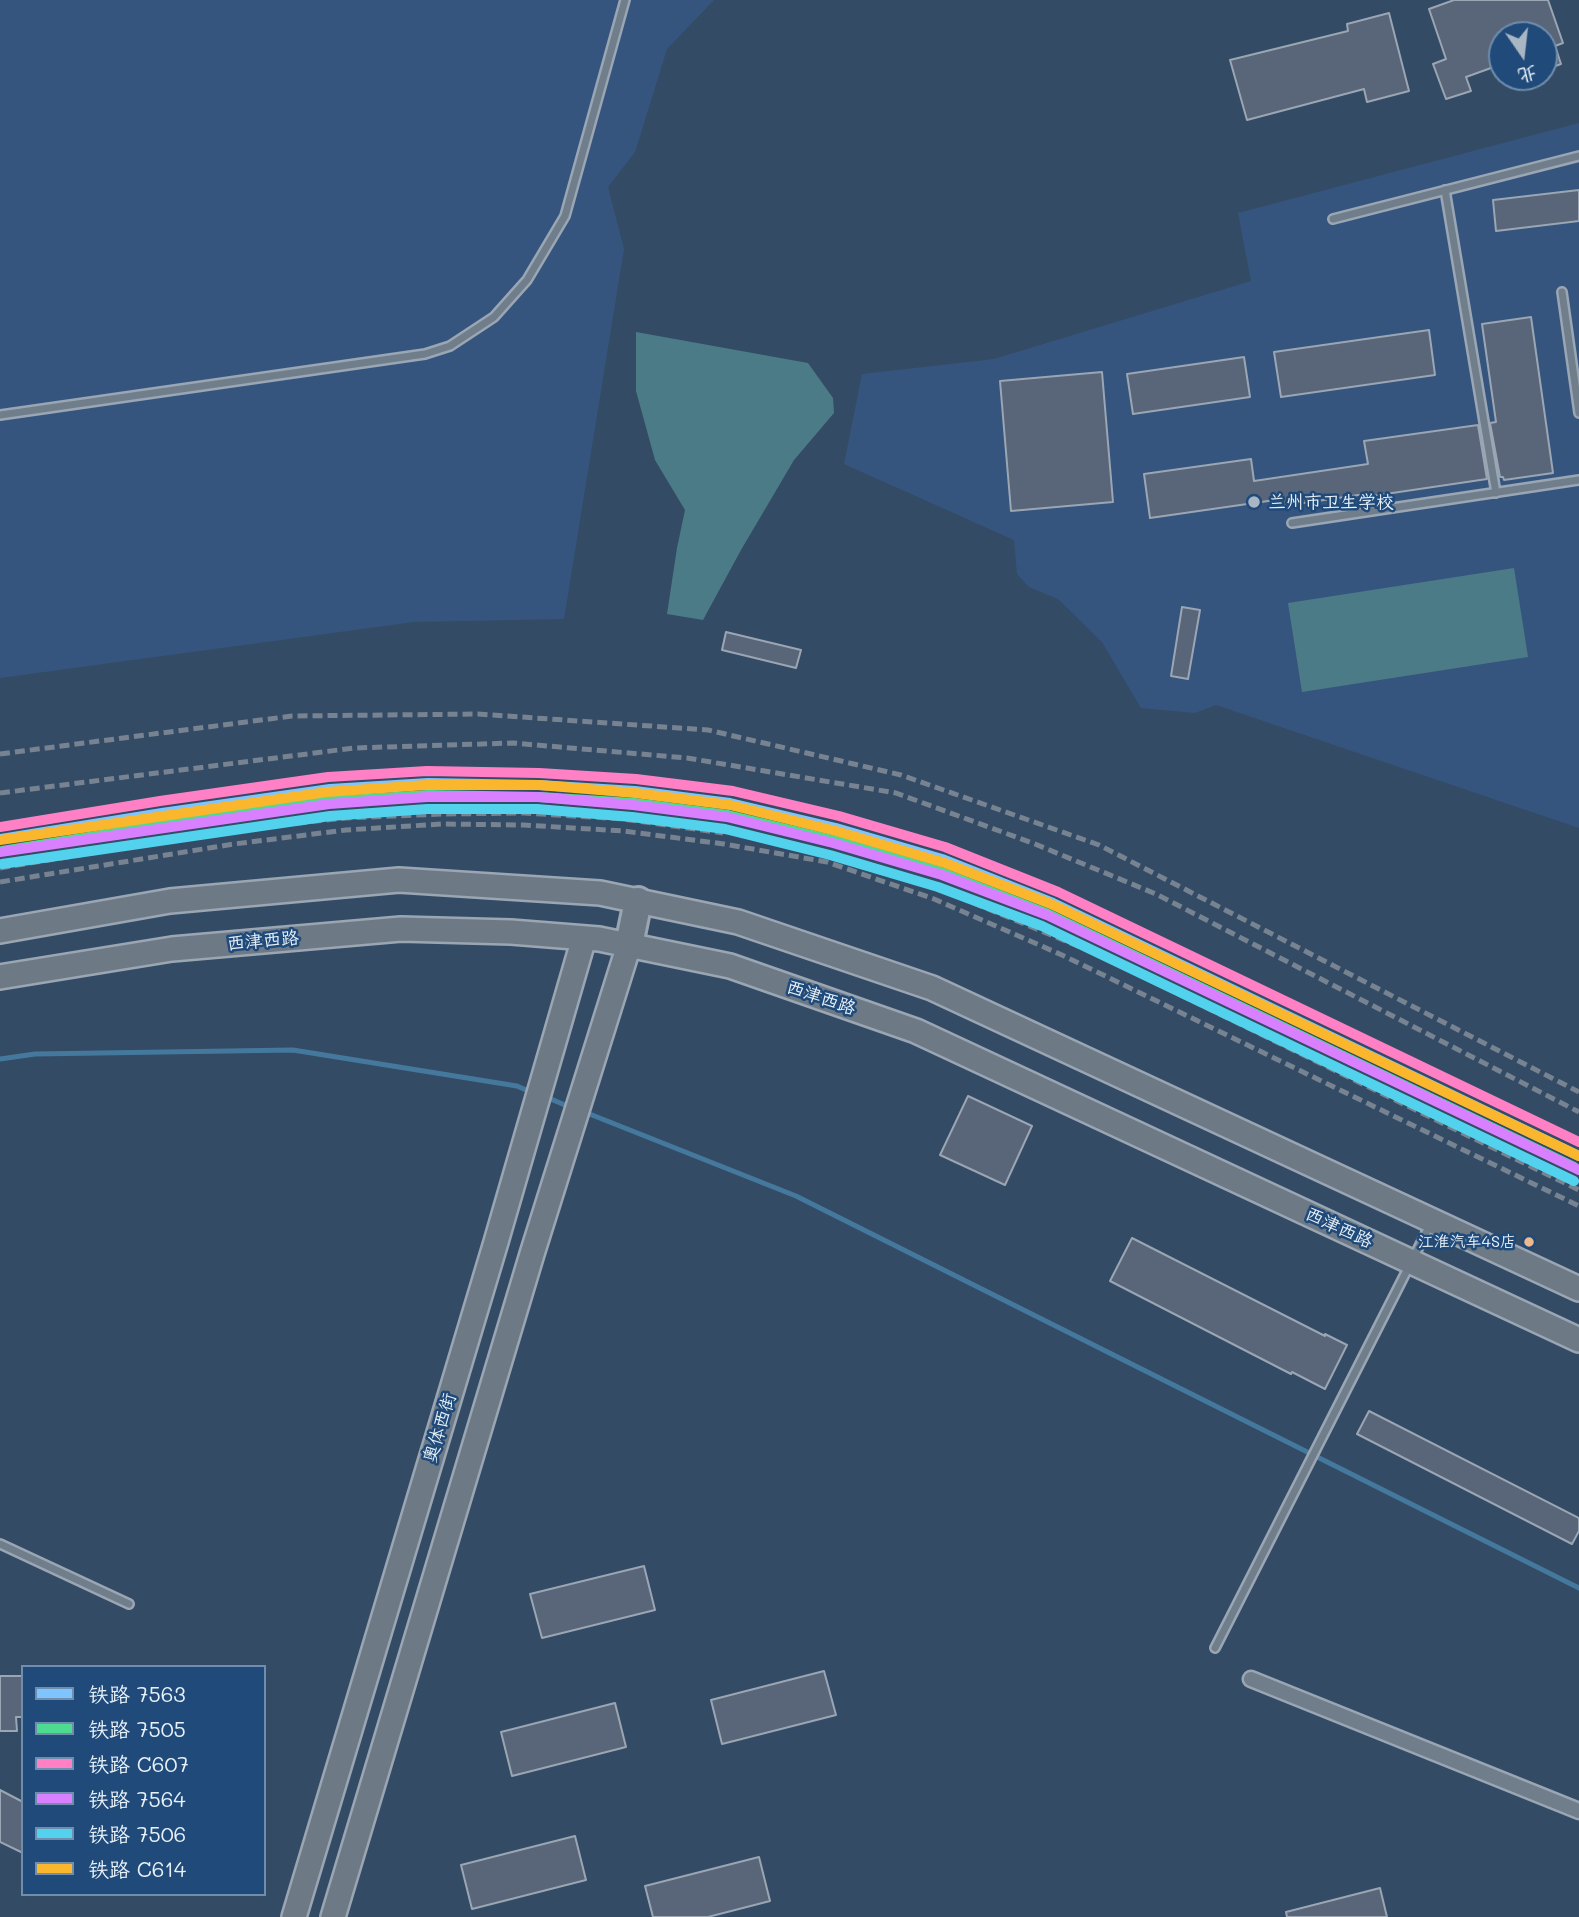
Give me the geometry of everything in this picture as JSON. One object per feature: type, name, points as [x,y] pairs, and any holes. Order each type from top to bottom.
[{"type":"highway","points":[[629,945],[638,901]]},
{"type":"main road","points":[[0,931],[170,901],[399,880],[600,893],[738,922],[932,988],[1579,1289]]},
{"type":"main road","name":"西津西路","points":[[0,977],[172,949],[401,929],[584,937],[730,966],[916,1031],[1579,1340]]},
{"type":"main road","name":"奥体西街","points":[[294,1917],[496,1242],[584,937]]},
{"type":"main road","points":[[333,1917],[532,1254],[629,945]]},
{"type":"street","points":[[1251,1679],[1579,1811]]},
{"type":"lane","points":[[0,415],[425,354],[450,346],[494,317],[527,280],[565,216],[625,0]]},
{"type":"lane","points":[[1333,219],[1579,156]]},
{"type":"lane","points":[[1445,190],[1496,493]]},
{"type":"lane","points":[[1562,292],[1579,413]]},
{"type":"lane","points":[[1292,523],[1579,480]]},
{"type":"lane","points":[[1215,1648],[1432,1221]]},
{"type":"lane","points":[[0,1544],[129,1604]]},
{"type":"shaded area","points":[[0,0],[714,0],[667,49],[635,152],[608,187],[624,249],[564,619],[414,622],[0,678]]},
{"type":"shaded area","name":"兰州市卫生学校","points":[[1579,123],[1579,828],[1216,705],[1195,713],[1141,708],[1102,642],[1058,599],[1029,587],[1017,574],[1014,540],[844,464],[862,374],[994,359],[1251,281],[1238,213]]},
{"type":"green space","points":[[636,332],[808,363],[833,398],[834,413],[794,460],[703,620],[667,614],[685,510],[655,460],[636,391]]},
{"type":"green space","points":[[1514,568],[1528,657],[1302,692],[1288,603]]},
{"type":"building","points":[[1454,0],[1548,0],[1555,21],[1488,21],[1488,69],[1466,77],[1471,91],[1446,99],[1433,64],[1446,59],[1429,9]]},
{"type":"building","points":[[1389,13],[1409,91],[1367,102],[1364,89],[1247,120],[1230,60],[1348,31],[1347,24]]},
{"type":"building","points":[[1558,29],[1563,43],[1558,45]]},
{"type":"building","points":[[1579,190],[1579,221],[1496,231],[1493,200]]},
{"type":"building","points":[[1531,317],[1553,473],[1504,480],[1500,477],[1490,423],[1496,422],[1482,324]]},
{"type":"building","points":[[1429,330],[1435,375],[1281,397],[1274,352]]},
{"type":"building","points":[[1244,357],[1250,397],[1133,414],[1127,374]]},
{"type":"building","points":[[1102,372],[1113,502],[1011,511],[1000,381]]},
{"type":"building","points":[[1478,425],[1487,479],[1372,496],[1372,493],[1276,507],[1275,500],[1150,518],[1144,474],[1251,459],[1254,481],[1368,464],[1364,441]]},
{"type":"building","points":[[1182,607],[1200,610],[1188,679],[1171,676]]},
{"type":"building","points":[[726,632],[801,650],[796,668],[722,650]]},
{"type":"building","points":[[968,1096],[1032,1126],[1005,1185],[940,1155]]},
{"type":"building","points":[[1132,1238],[1347,1345],[1325,1389],[1110,1281]]},
{"type":"building","points":[[1369,1411],[1579,1518],[1579,1531],[1572,1544],[1357,1434]]},
{"type":"building","points":[[644,1566],[655,1610],[542,1638],[530,1594]]},
{"type":"building","points":[[824,1671],[836,1715],[722,1744],[711,1700]]},
{"type":"building","points":[[0,1676],[21,1676],[21,1717],[16,1717],[17,1731],[0,1731]]},
{"type":"building","points":[[615,1703],[626,1747],[512,1776],[501,1732]]},
{"type":"building","points":[[0,1790],[21,1801],[21,1852],[0,1842]]},
{"type":"building","points":[[575,1836],[586,1880],[472,1909],[461,1865]]},
{"type":"building","points":[[759,1857],[770,1901],[708,1917],[653,1917],[645,1886]]},
{"type":"building","points":[[1380,1888],[1387,1917],[1287,1917],[1286,1912]]},
{"type":"waterway","points":[[0,1059],[35,1054],[293,1050],[517,1086],[533,1093]]},
{"type":"waterway","points":[[546,1097],[572,1108]]},
{"type":"waterway","points":[[582,1111],[796,1196],[1579,1588]]},
{"type":"railway","points":[[0,754],[292,716],[478,714],[708,730],[901,775],[1099,845],[1579,1092]]},
{"type":"railway","points":[[0,793],[354,748],[513,743],[687,758],[896,793],[1035,844],[1156,894],[1579,1112]]},
{"type":"railway","points":[[0,868],[232,830],[346,818],[524,813],[623,819],[723,833]]},
{"type":"railway","points":[[0,882],[234,844],[346,830],[442,824],[524,825],[623,831],[724,844],[827,862],[934,899],[1062,955],[1579,1206]]},
{"type":"railway","points":[[860,863],[935,887],[1097,954],[1579,1190]]},
{"type":"rail line","name":"C607","points":[[0,827],[328,777],[427,771],[539,773],[636,779],[733,791],[839,816],[945,847],[1058,892],[1579,1142]]},
{"type":"rail line","name":"7563","points":[[0,839],[330,789],[428,783],[539,785],[635,791],[730,803],[836,828],[942,859],[1053,903],[1579,1156]]},
{"type":"rail line","name":"C614","points":[[0,840],[327,792],[426,785],[539,785],[730,805],[836,831],[945,863],[1051,904],[1579,1156]]},
{"type":"rail line","name":"7505","points":[[2,851],[331,801],[428,795],[539,797],[634,803],[728,815],[833,840],[938,871],[1048,914],[1574,1167]]},
{"type":"rail line","name":"7564","points":[[0,852],[329,804],[427,797],[538,797],[727,817],[833,843],[942,875],[1047,915],[1579,1170]]},
{"type":"rail line","name":"7506","points":[[2,864],[330,816],[427,809],[537,809],[725,829],[830,855],[938,887],[1042,926],[1574,1181]]},
{"type":"place","name":"兰州市卫生学校","points":[[1254,502]]},
{"type":"place","name":"江淮汽车4S店","points":[[1529,1242]]}]
